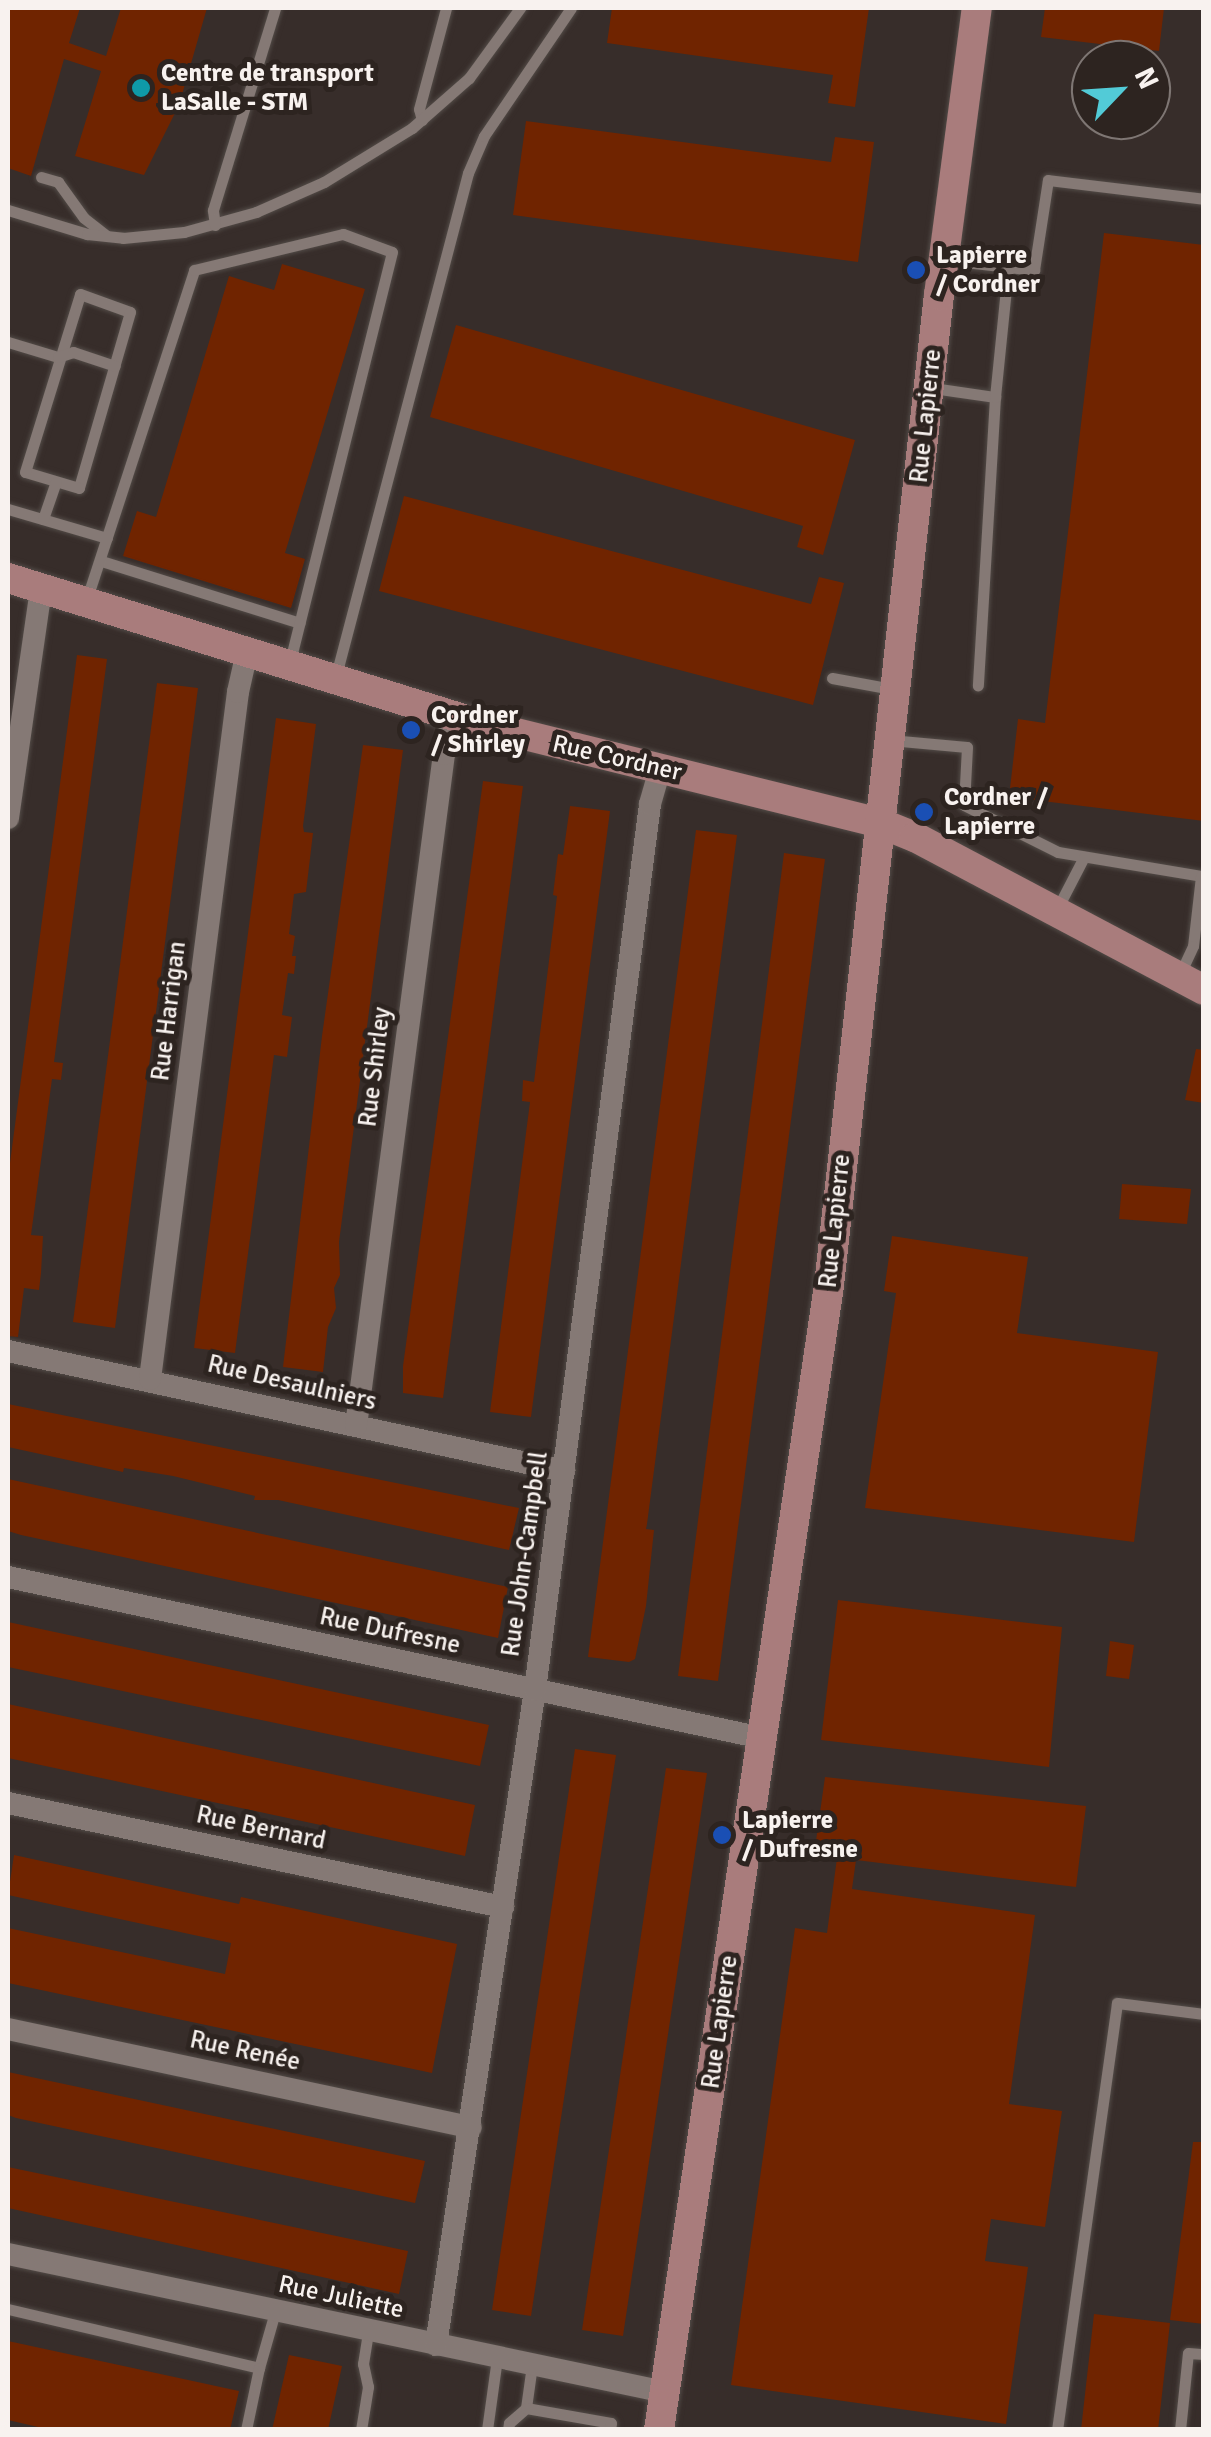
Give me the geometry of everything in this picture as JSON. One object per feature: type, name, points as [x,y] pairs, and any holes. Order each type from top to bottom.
[{"type":"street","name":"Rue Lapierre","points":[[659,2430],[828,1285],[928,388],[978,8]]},
{"type":"street","name":"Rue Cordner","points":[[8,578],[453,716],[880,823],[1191,984]]},
{"type":"street","points":[[8,818],[41,589]]},
{"type":"street","name":"Rue Harrigan","points":[[150,1379],[238,692],[247,652]]},
{"type":"street","name":"Rue Shirley","points":[[356,1426],[444,754],[453,716]]},
{"type":"street","name":"Rue John-Campbell","points":[[436,2345],[535,1690],[650,804],[660,768]]},
{"type":"street","name":"Rue Desaulniers","points":[[8,1350],[564,1471]]},
{"type":"street","name":"Rue Dufresne","points":[[8,1577],[762,1738]]},
{"type":"street","name":"Rue Bernard","points":[[8,1803],[503,1908]]},
{"type":"street","name":"Rue Renée","points":[[8,2029],[471,2127]]},
{"type":"street","name":"Rue Juliette","points":[[8,2254],[665,2392]]},
{"type":"lane","points":[[215,225],[213,210],[275,8]]},
{"type":"lane","points":[[422,120],[419,109],[446,8]]},
{"type":"lane","points":[[8,210],[109,238],[215,225],[324,182],[422,120],[483,62],[520,8]]},
{"type":"lane","points":[[335,679],[468,173],[484,136],[571,8]]},
{"type":"lane","points":[[41,176],[58,182],[84,218],[109,238]]},
{"type":"lane","points":[[944,260],[1034,270],[1048,180],[1204,199]]},
{"type":"lane","points":[[86,602],[194,270],[343,234],[392,252],[289,665]]},
{"type":"lane","points":[[978,685],[995,397],[1008,269]]},
{"type":"lane","points":[[80,294],[130,312],[79,488],[24,472],[58,357],[80,294]]},
{"type":"lane","points":[[8,342],[58,357],[73,352],[115,366]]},
{"type":"lane","points":[[928,388],[995,397]]},
{"type":"lane","points":[[43,519],[56,482]]},
{"type":"lane","points":[[8,509],[108,538]]},
{"type":"lane","points":[[100,561],[300,622]]},
{"type":"lane","points":[[832,678],[895,690]]},
{"type":"lane","points":[[890,740],[967,747],[964,805],[1058,852],[1201,876],[1191,984]]},
{"type":"lane","points":[[1056,912],[1084,857]]},
{"type":"lane","points":[[1057,2430],[1117,2003],[1204,2014]]},
{"type":"lane","points":[[8,2309],[259,2368]]},
{"type":"lane","points":[[246,2430],[275,2312]]},
{"type":"lane","points":[[362,2430],[368,2387],[364,2356],[368,2331]]},
{"type":"lane","points":[[1180,2430],[1188,2353],[1204,2354]]},
{"type":"lane","points":[[497,2358],[488,2424],[508,2426],[526,2408],[532,2365]]},
{"type":"lane","points":[[526,2408],[611,2423],[610,2430]]},
{"type":"building","name":"Centre de transport LaSalle - STM","points":[[8,8],[80,8],[69,43],[106,56],[121,8],[207,8],[179,105],[144,175],[75,156],[101,71],[64,59],[31,176],[8,168]]},
{"type":"building","points":[[612,8],[869,8],[855,107],[828,103],[833,75],[607,43]]},
{"type":"building","points":[[1045,8],[1164,8],[1160,40],[1041,37]]},
{"type":"building","points":[[526,121],[831,162],[835,137],[874,142],[858,262],[513,215]]},
{"type":"building","points":[[1104,233],[1204,245],[1204,821],[1009,797],[1018,719],[1045,723]]},
{"type":"building","points":[[282,264],[365,289],[285,553],[305,559],[291,608],[123,556],[137,511],[156,517],[229,276],[274,290]]},
{"type":"building","points":[[456,325],[855,440],[823,555],[797,547],[803,526],[430,417]]},
{"type":"building","points":[[404,496],[811,604],[819,577],[844,583],[813,705],[379,591]]},
{"type":"building","points":[[77,655],[107,659],[54,1062],[63,1063],[61,1080],[52,1079],[31,1235],[43,1236],[39,1290],[24,1288],[18,1337],[8,1336],[8,1178]]},
{"type":"building","points":[[157,683],[198,688],[115,1328],[73,1322]]},
{"type":"building","points":[[276,718],[316,724],[303,826],[304,832],[313,833],[306,892],[294,894],[289,934],[295,936],[292,956],[296,956],[294,974],[288,973],[282,1015],[292,1017],[287,1057],[274,1055],[235,1353],[194,1348]]},
{"type":"building","points":[[363,745],[403,750],[339,1242],[336,1308],[328,1327],[323,1372],[283,1367],[322,1036]]},
{"type":"building","points":[[483,781],[523,786],[443,1398],[403,1393],[403,1366]]},
{"type":"building","points":[[570,806],[610,811],[531,1417],[490,1412],[530,1102],[522,1101],[523,1080],[534,1082],[557,896],[553,895],[558,854],[563,855]]},
{"type":"building","points":[[696,830],[737,835],[646,1529],[654,1530],[646,1606],[635,1659],[629,1662],[588,1657]]},
{"type":"building","points":[[784,853],[825,859],[718,1681],[678,1676]]},
{"type":"building","points":[[1196,1049],[1204,1050],[1204,1103],[1185,1100]]},
{"type":"building","points":[[1122,1184],[1191,1189],[1187,1224],[1119,1219]]},
{"type":"building","points":[[892,1236],[1028,1257],[1017,1333],[1158,1352],[1134,1542],[865,1508],[896,1293],[884,1291]]},
{"type":"building","points":[[8,1404],[519,1508],[509,1550],[278,1500],[254,1500],[255,1496],[173,1476],[124,1468],[123,1472],[8,1447]]},
{"type":"building","points":[[8,1479],[508,1587],[498,1638],[8,1531]]},
{"type":"building","points":[[838,1600],[1062,1627],[1049,1767],[821,1740]]},
{"type":"building","points":[[8,1622],[489,1725],[480,1766],[8,1667]]},
{"type":"building","points":[[1110,1641],[1134,1645],[1129,1679],[1106,1676]]},
{"type":"building","points":[[8,1704],[475,1805],[465,1856],[8,1758]]},
{"type":"building","points":[[575,1749],[616,1755],[531,2316],[492,2310]]},
{"type":"building","points":[[666,1768],[707,1773],[623,2336],[582,2330]]},
{"type":"building","points":[[825,1777],[1086,1806],[1076,1887],[856,1860],[852,1889],[1035,1915],[1009,2104],[1062,2111],[1045,2227],[991,2219],[985,2261],[1028,2267],[1006,2424],[731,2385],[795,1928],[827,1933],[837,1858],[814,1855]]},
{"type":"building","points":[[14,1855],[239,1904],[241,1897],[457,1944],[432,2073],[8,1983],[8,1928],[225,1974],[231,1943],[8,1895]]},
{"type":"building","points":[[8,2072],[425,2161],[415,2203],[16,2118],[8,2115]]},
{"type":"building","points":[[1193,2142],[1204,2142],[1204,2324],[1170,2320]]},
{"type":"building","points":[[8,2167],[408,2251],[399,2294],[8,2208]]},
{"type":"building","points":[[1094,2314],[1170,2323],[1158,2430],[1081,2430]]},
{"type":"building","points":[[8,2341],[239,2391],[230,2430],[51,2430],[8,2420]]},
{"type":"building","points":[[289,2355],[342,2366],[328,2430],[272,2430]]},
{"type":"place","name":"Centre de transport LaSalle - STM","points":[[141,88]]},
{"type":"place","name":"Lapierre / Cordner","points":[[916,270]]},
{"type":"place","name":"Cordner / Shirley","points":[[411,730]]},
{"type":"place","name":"Cordner / Lapierre","points":[[924,812]]},
{"type":"place","name":"Lapierre / Dufresne","points":[[722,1835]]}]
